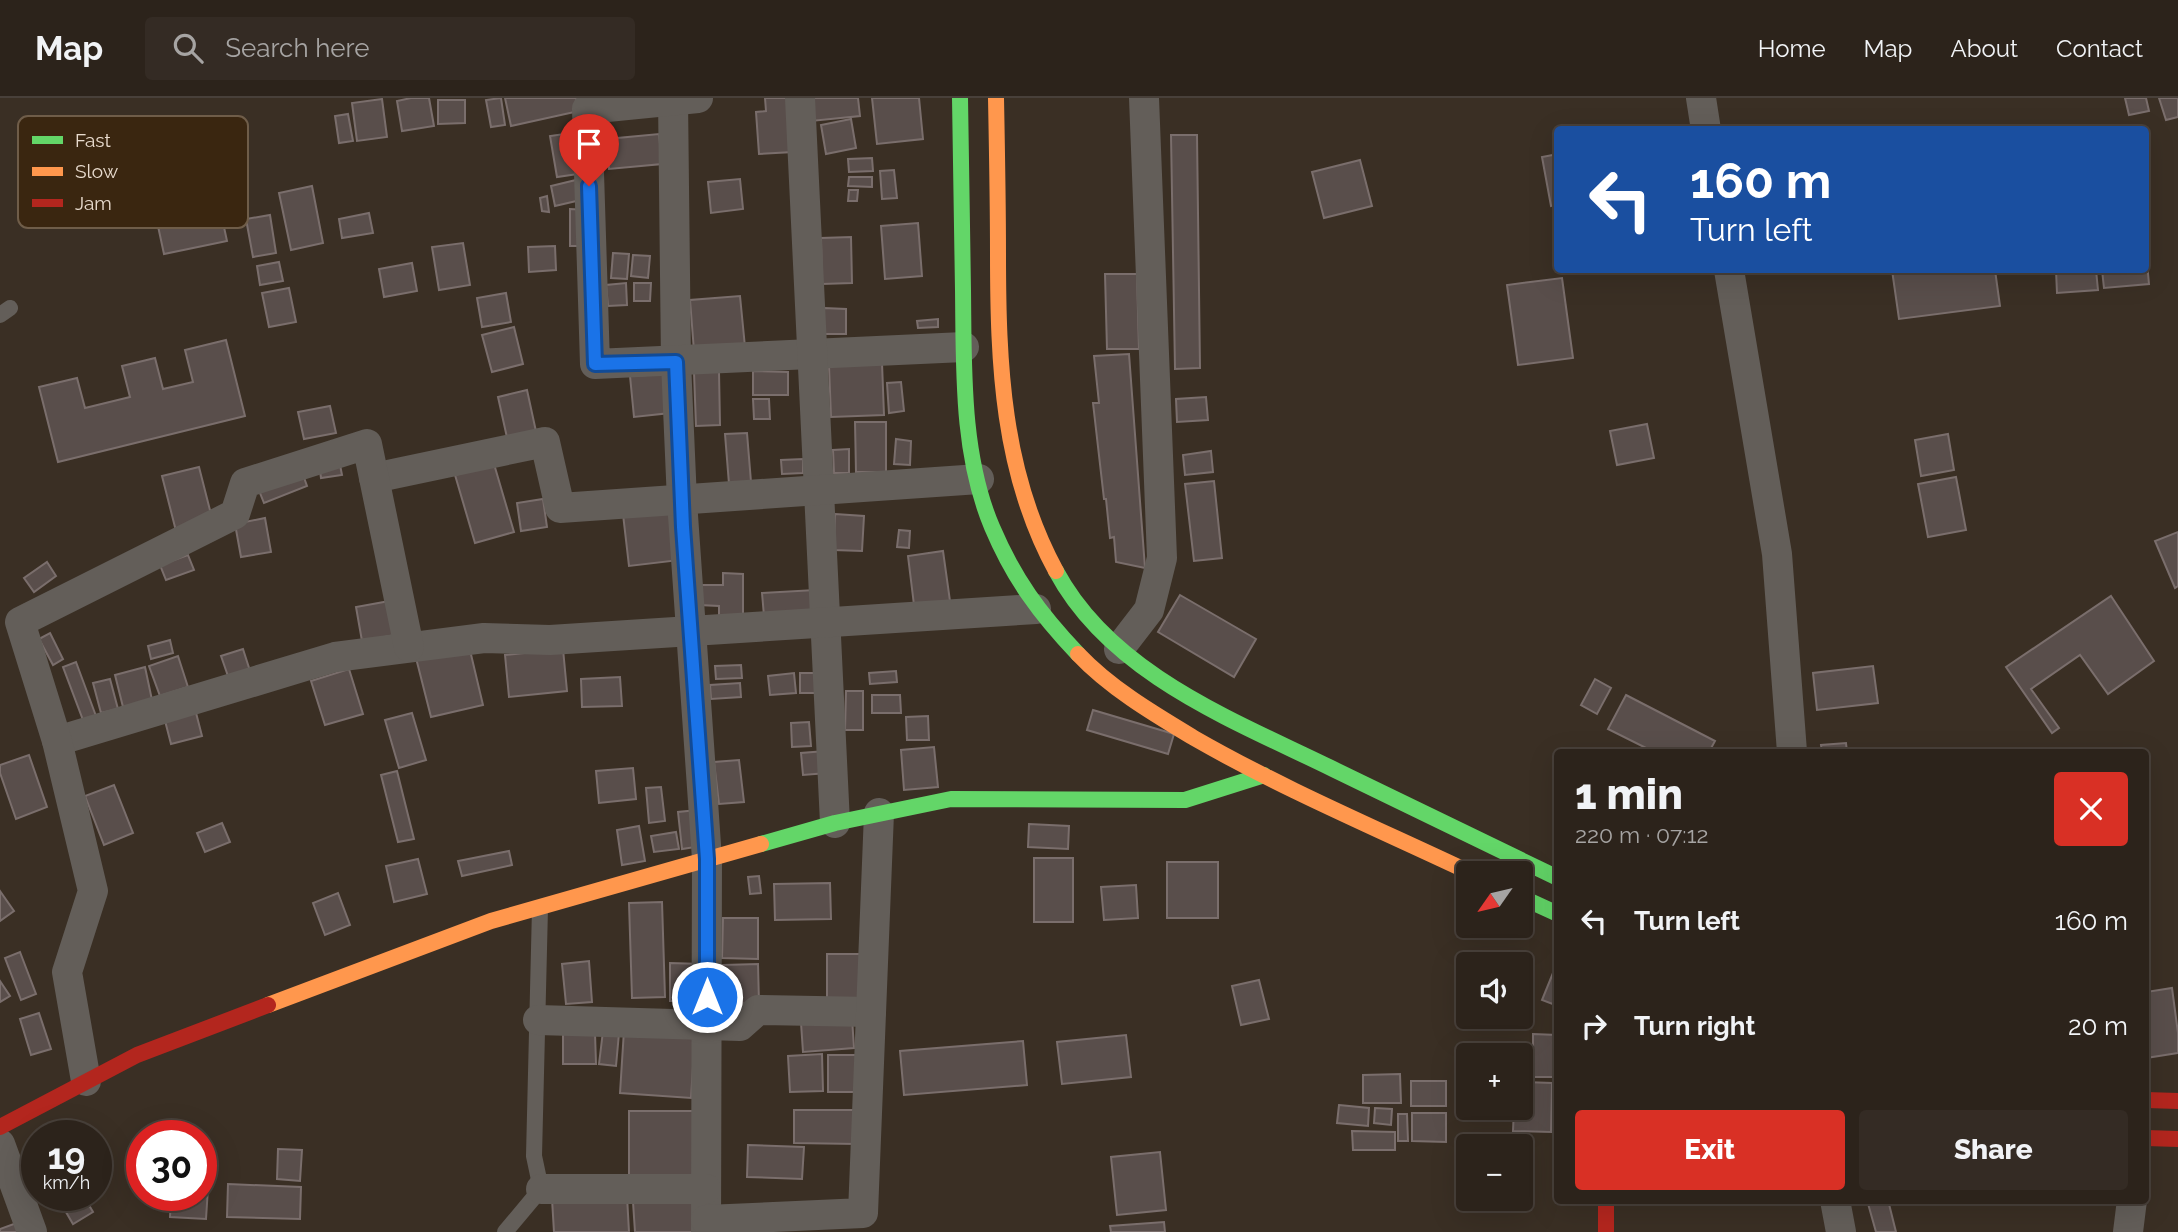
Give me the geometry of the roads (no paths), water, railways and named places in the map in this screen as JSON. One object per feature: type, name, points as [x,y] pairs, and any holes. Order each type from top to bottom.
[{"type":"main road","points":[[960,98],[964,347],[968,415],[979,479],[991,525],[1012,570],[1036,609],[1067,644],[1100,675],[1141,707],[1264,775],[1451,845],[1554,877]]},
{"type":"main road","points":[[996,98],[999,343],[1003,403],[1011,451],[1028,508],[1053,565],[1082,611],[1119,649],[1165,681],[1451,845],[1462,861]]},
{"type":"main road","points":[[0,1127],[137,1055],[491,921],[835,823],[951,799],[1185,800],[1264,775]]},
{"type":"main road","points":[[1533,903],[1554,912]]},
{"type":"main road","points":[[2149,1100],[2178,1101]]},
{"type":"main road","points":[[2149,1138],[2178,1139]]},
{"type":"main road","points":[[1603,1230],[1606,1204]]},
{"type":"street","points":[[800,98],[835,823]]},
{"type":"street","points":[[1119,649],[1149,610],[1161,558],[1144,98]]},
{"type":"street","points":[[1700,98],[1705,126]]},
{"type":"street","points":[[879,813],[865,1222],[706,1226],[707,859],[690,632],[676,362],[681,99],[587,109],[595,364],[676,362],[964,347]]},
{"type":"street","points":[[1730,273],[1777,554],[1792,749]]},
{"type":"street","points":[[374,478],[545,442],[560,508],[979,479]]},
{"type":"street","points":[[86,1081],[67,972],[93,891],[57,741],[20,622],[235,514],[245,483],[367,444],[409,648]]},
{"type":"street","points":[[57,741],[335,657],[484,638],[550,640],[1036,609]]},
{"type":"street","points":[[538,1020],[740,1026],[758,1010],[871,1012]]},
{"type":"street","points":[[0,1144],[32,1232]]},
{"type":"street","points":[[541,1189],[706,1189]]},
{"type":"street","points":[[1836,1204],[1840,1232]]},
{"type":"street","points":[[2128,1232],[2132,1204]]},
{"type":"lane","points":[[505,1232],[541,1189],[534,1156],[540,907]]}]
